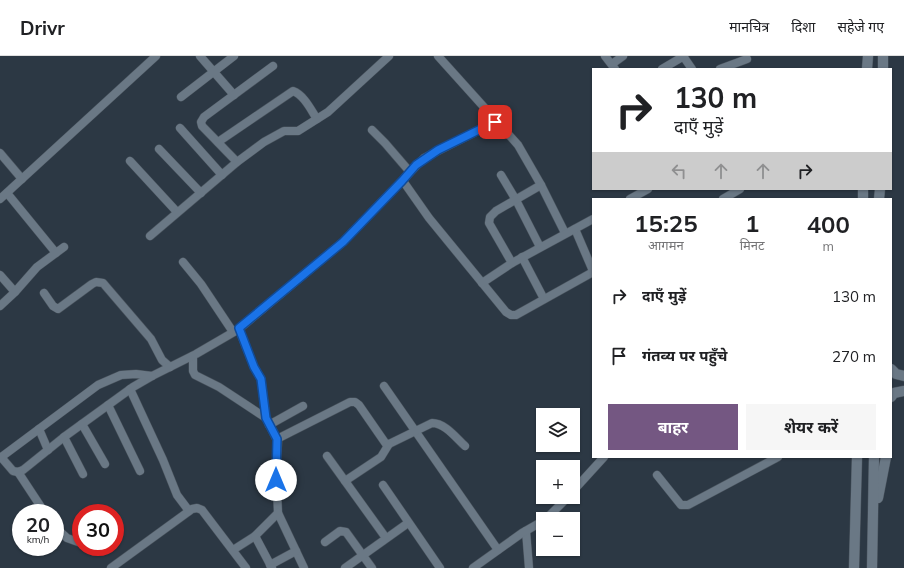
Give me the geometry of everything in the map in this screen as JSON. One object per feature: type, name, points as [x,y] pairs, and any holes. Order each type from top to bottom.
[{"type":"main road","points":[[867,68],[868,56]]},
{"type":"main road","points":[[883,56],[883,68]]},
{"type":"main road","points":[[892,370],[896,374],[904,376]]},
{"type":"main road","points":[[892,396],[894,393],[904,391]]},
{"type":"main road","points":[[854,568],[857,458]]},
{"type":"main road","points":[[872,568],[874,458]]},
{"type":"main road","points":[[873,518],[886,458]]},
{"type":"street","points":[[0,199],[156,56]]},
{"type":"street","points":[[200,56],[234,96]]},
{"type":"street","points":[[181,97],[234,56]]},
{"type":"street","points":[[150,236],[237,162],[273,136],[284,131],[295,132],[328,112],[388,56]]},
{"type":"street","points":[[438,56],[495,122],[518,145],[541,185],[565,233]]},
{"type":"street","points":[[605,56],[613,67],[623,56]]},
{"type":"street","points":[[664,68],[684,56],[691,68]]},
{"type":"street","points":[[723,68],[747,59]]},
{"type":"street","points":[[237,162],[202,126],[202,122],[204,117],[273,66]]},
{"type":"street","points":[[218,142],[293,90],[298,93],[317,119]]},
{"type":"street","points":[[18,472],[23,470],[64,437],[130,389],[152,376],[193,356],[236,330],[343,242],[424,158],[495,122]]},
{"type":"street","points":[[180,128],[222,175]]},
{"type":"street","points":[[372,130],[389,147],[410,172]]},
{"type":"street","points":[[159,149],[201,193]]},
{"type":"street","points":[[0,153],[22,179]]},
{"type":"street","points":[[130,161],[177,212]]},
{"type":"street","points":[[501,175],[516,200],[540,248]]},
{"type":"street","points":[[402,181],[429,218],[506,312],[511,315],[516,315],[592,273]]},
{"type":"street","points":[[512,263],[490,223],[490,217],[496,211],[541,185]]},
{"type":"street","points":[[632,198],[646,190]]},
{"type":"street","points":[[725,198],[738,190]]},
{"type":"street","points":[[7,193],[56,253]]},
{"type":"street","points":[[482,283],[522,257],[592,220]]},
{"type":"street","points":[[574,229],[592,270]]},
{"type":"street","points":[[0,306],[15,292],[31,273],[64,247]]},
{"type":"street","points":[[522,257],[544,298]]},
{"type":"street","points":[[183,262],[236,330],[261,379],[268,422],[277,439],[276,467],[278,512],[304,568]]},
{"type":"street","points":[[0,274],[15,292]]},
{"type":"street","points":[[44,293],[53,306],[58,309],[92,284],[96,282],[103,283],[151,339],[162,360],[170,367]]},
{"type":"street","points":[[193,356],[193,371],[195,375],[219,388],[268,422]]},
{"type":"street","points":[[39,504],[18,472],[14,471],[1,458],[98,385],[121,375],[136,374],[152,376]]},
{"type":"street","points":[[384,386],[498,550]]},
{"type":"street","points":[[130,389],[164,460],[177,495],[189,511]]},
{"type":"street","points":[[277,439],[350,402],[355,402],[359,405],[383,441],[389,444]]},
{"type":"street","points":[[108,405],[140,471]]},
{"type":"street","points":[[268,422],[303,406]]},
{"type":"street","points":[[345,481],[381,456],[389,444],[432,424],[437,423],[442,425],[465,446]]},
{"type":"street","points":[[82,424],[105,464]]},
{"type":"street","points":[[38,429],[48,450]]},
{"type":"street","points":[[64,437],[83,474]]},
{"type":"street","points":[[327,456],[386,538]]},
{"type":"street","points":[[580,483],[603,458]]},
{"type":"street","points":[[657,475],[676,501],[681,505],[688,504],[776,458]]},
{"type":"street","points":[[383,485],[440,568]]},
{"type":"street","points":[[553,512],[561,504]]},
{"type":"street","points":[[111,568],[189,511],[197,508],[202,510],[246,568]]},
{"type":"street","points":[[233,550],[256,536],[278,512]]},
{"type":"street","points":[[345,568],[408,523]]},
{"type":"street","points":[[473,568],[536,525]]},
{"type":"street","points":[[325,542],[343,530],[372,568]]},
{"type":"street","points":[[526,531],[529,568]]},
{"type":"street","points":[[256,536],[271,567],[296,552]]},
{"type":"route","points":[[276,480],[278,442],[266,418],[259,373],[254,367],[239,328],[343,242],[424,158],[495,122]]}]
